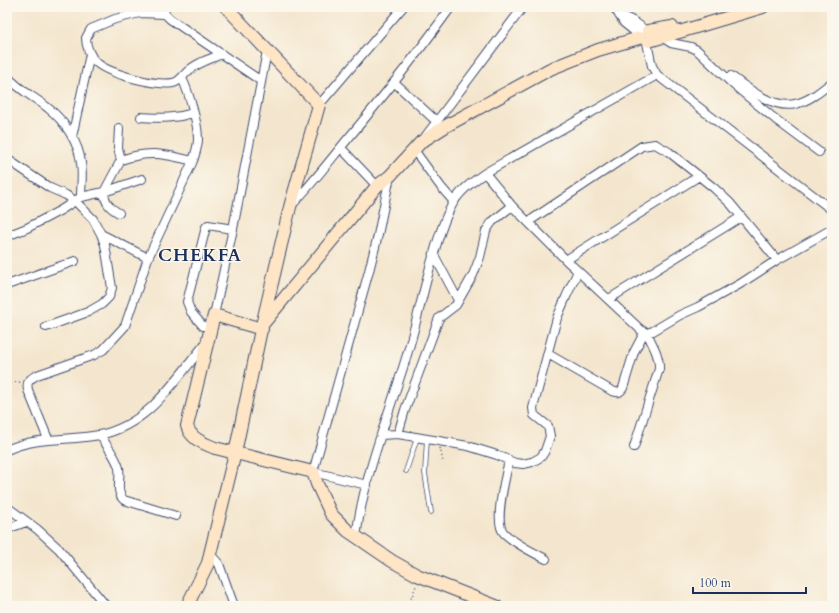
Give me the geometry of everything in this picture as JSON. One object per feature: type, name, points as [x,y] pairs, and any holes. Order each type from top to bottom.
[{"type":"main road","points":[[187,606],[208,563],[235,453],[290,207],[319,105],[267,51],[236,12],[226,7]]},
{"type":"main road","points":[[262,327],[377,186],[390,176],[418,146],[446,126],[550,68],[598,50],[745,7]]},
{"type":"main road","points":[[644,36],[662,37],[763,7]]},
{"type":"main road","points":[[262,327],[214,315],[187,426],[192,435],[201,442],[215,448],[313,472],[331,514],[340,524],[356,537],[392,561],[420,577],[496,606]]},
{"type":"street","points":[[319,105],[403,7]]},
{"type":"street","points":[[290,207],[309,187],[425,44],[451,7]]},
{"type":"street","points":[[454,202],[441,187],[418,146],[523,7]]},
{"type":"street","points":[[614,7],[624,23],[644,36],[651,61],[657,75],[832,210]]},
{"type":"street","points":[[222,54],[193,66],[182,78],[174,83],[164,84],[123,76],[96,63],[90,54],[86,38],[91,29],[115,19],[130,14],[165,10],[170,19],[222,54],[261,81]]},
{"type":"street","points":[[662,37],[671,43],[691,47],[697,50],[735,86],[775,120],[819,152]]},
{"type":"street","points":[[214,315],[233,229],[267,51]]},
{"type":"street","points":[[72,137],[90,54]]},
{"type":"street","points":[[716,68],[729,74],[756,94],[781,104],[802,102],[813,97],[832,82]]},
{"type":"street","points":[[356,537],[367,485],[381,435],[406,358],[446,216],[454,202],[471,184],[485,173],[657,75]]},
{"type":"street","points":[[7,76],[14,84],[57,116],[72,137],[81,162],[78,199]]},
{"type":"street","points":[[48,439],[28,390],[27,382],[29,379],[37,375],[94,355],[103,350],[125,326],[148,258],[182,188],[197,149],[198,138],[193,113],[182,78]]},
{"type":"street","points":[[394,82],[436,121]]},
{"type":"street","points":[[141,117],[167,119],[193,113]]},
{"type":"street","points":[[119,128],[118,148],[121,160],[104,192],[108,205],[119,214]]},
{"type":"street","points":[[528,222],[642,146],[655,144],[660,146],[714,188],[741,217],[777,260]]},
{"type":"street","points":[[341,148],[377,186]]},
{"type":"street","points":[[121,160],[147,153],[167,155],[193,161]]},
{"type":"street","points":[[7,159],[50,188],[78,199],[93,219],[105,245],[112,288],[109,297],[102,304],[88,312],[46,327]]},
{"type":"street","points":[[485,173],[512,206],[566,260],[646,333],[658,357],[660,368],[634,447]]},
{"type":"street","points":[[367,485],[313,472],[369,271],[390,176]]},
{"type":"street","points":[[566,260],[699,176]]},
{"type":"street","points":[[7,236],[27,228],[78,199],[142,179]]},
{"type":"street","points":[[398,434],[436,323],[439,318],[452,308],[458,300],[476,268],[486,231],[492,222],[512,206]]},
{"type":"street","points":[[609,299],[741,217]]},
{"type":"street","points":[[7,450],[13,447],[48,439],[100,435],[130,424],[148,410],[181,375],[210,332],[191,312],[187,302],[206,228],[208,225],[233,229]]},
{"type":"street","points":[[548,354],[618,393],[623,388],[634,352],[646,333],[653,331],[680,315],[740,284],[777,260],[832,229]]},
{"type":"street","points":[[101,234],[148,258]]},
{"type":"street","points":[[434,255],[458,300]]},
{"type":"street","points":[[7,285],[74,261]]},
{"type":"street","points":[[381,435],[398,434],[468,446],[497,455],[515,463],[524,464],[541,457],[550,436],[550,431],[548,426],[532,412],[557,318],[578,271]]},
{"type":"street","points":[[100,435],[114,456],[118,467],[120,480],[118,492],[120,497],[124,500],[176,516]]},
{"type":"street","points":[[509,460],[502,494],[499,521],[503,532],[528,550],[546,559]]},
{"type":"street","points":[[7,507],[37,529],[59,549],[106,606]]},
{"type":"street","points":[[7,529],[26,522]]},
{"type":"street","points":[[210,554],[219,564],[234,606]]},
{"type":"lane","points":[[406,472],[417,438]]},
{"type":"lane","points":[[427,439],[425,473],[431,512]]},
{"type":"path","points":[[7,383],[27,382]]},
{"type":"path","points":[[439,441],[443,462]]},
{"type":"path","points":[[408,606],[420,577]]},
{"type":"district","name":"CHEKFA","points":[[200,255]]}]
